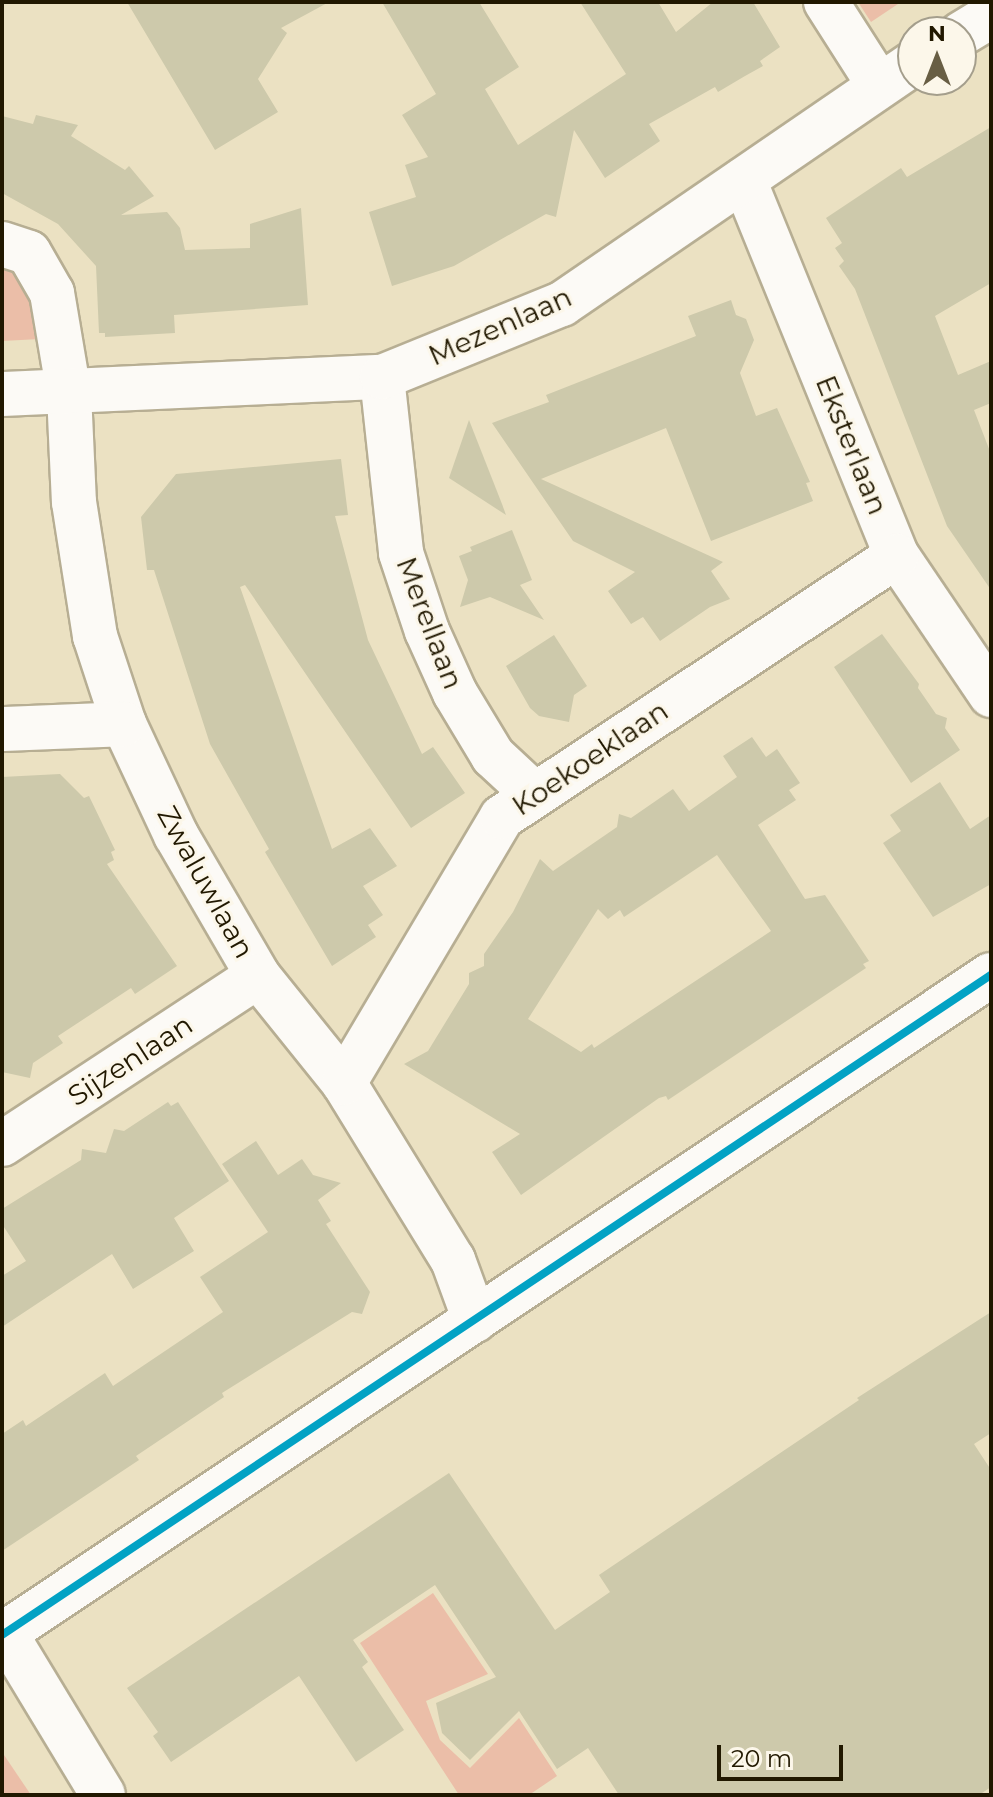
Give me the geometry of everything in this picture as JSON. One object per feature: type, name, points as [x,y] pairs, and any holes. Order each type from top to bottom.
[{"type":"street","points":[[826,2],[896,74]]},
{"type":"street","name":"Mezenlaan","points":[[2,394],[382,377],[562,304],[896,74]]},
{"type":"street","name":"Eksterlaan","points":[[744,180],[897,556],[991,695]]},
{"type":"street","points":[[2,244],[29,253],[52,293],[69,393]]},
{"type":"street","name":"Merellaan","points":[[382,377],[401,553],[427,631],[455,693],[493,756],[534,794]]},
{"type":"street","name":"Zwaluwlaan","points":[[69,393],[74,502],[95,636],[124,724],[176,835],[258,976],[344,1083],[453,1260],[475,1320]]},
{"type":"street","name":"Koekoeklaan","points":[[344,1083],[502,817],[897,556]]},
{"type":"street","points":[[2,729],[124,724]]},
{"type":"street","points":[[103,1795],[4,1634],[991,975]]},
{"type":"street","name":"Sijzenlaan","points":[[2,1144],[258,976]]},
{"type":"shaded area","points":[[858,2],[901,2],[871,22]]},
{"type":"shaded area","points":[[2,266],[15,272],[29,286],[40,339],[2,341]]},
{"type":"shaded area","points":[[433,1593],[488,1674],[426,1701],[440,1740],[470,1768],[519,1718],[557,1776],[529,1795],[459,1795],[360,1643]]},
{"type":"shaded area","points":[[2,1752],[31,1795],[2,1795]]},
{"type":"building","points":[[127,2],[329,2],[281,28],[287,33],[258,79],[278,112],[215,150]]},
{"type":"building","points":[[382,2],[479,2],[519,67],[485,89],[518,145],[626,74],[580,2],[658,2],[676,32],[713,2],[753,2],[780,47],[760,61],[763,66],[718,92],[715,87],[649,124],[660,141],[605,178],[574,130],[556,217],[546,214],[454,266],[392,286],[369,212],[416,197],[405,165],[428,157],[402,115],[436,94]]},
{"type":"building","points":[[36,115],[78,125],[71,136],[125,170],[129,166],[154,196],[121,215],[167,212],[180,228],[185,250],[250,248],[250,224],[301,208],[308,305],[174,315],[175,333],[105,337],[105,333],[99,333],[96,266],[58,224],[2,193],[2,116],[33,124]]},
{"type":"building","points":[[991,127],[991,283],[935,316],[958,375],[991,361],[991,403],[974,410],[991,454],[991,590],[947,526],[855,289],[839,266],[844,261],[835,248],[842,243],[826,218],[901,168],[907,177]]},
{"type":"building","points":[[731,300],[736,315],[746,319],[754,340],[740,373],[756,416],[777,408],[810,482],[806,483],[813,501],[711,541],[666,428],[541,479],[723,562],[711,571],[730,599],[710,607],[660,641],[643,617],[631,624],[608,591],[635,572],[573,541],[492,423],[549,402],[546,395],[696,336],[688,316]]},
{"type":"building","points":[[469,420],[502,504],[506,515],[449,478]]},
{"type":"building","points":[[341,459],[348,515],[335,516],[368,640],[422,754],[433,747],[465,793],[411,828],[245,585],[240,587],[332,849],[370,828],[397,866],[363,886],[383,915],[368,925],[376,937],[332,966],[265,852],[269,849],[210,744],[154,570],[147,570],[141,517],[176,474]]},
{"type":"building","points":[[512,530],[532,580],[520,585],[544,620],[490,597],[460,607],[468,580],[459,556],[472,551],[470,547]]},
{"type":"building","points":[[882,634],[919,684],[918,688],[936,714],[947,718],[945,728],[960,750],[911,783],[834,667]]},
{"type":"building","points":[[554,635],[587,686],[574,695],[569,722],[539,716],[530,708],[506,666]]},
{"type":"building","points":[[752,737],[766,757],[777,749],[800,783],[789,790],[796,800],[758,825],[805,899],[825,895],[869,961],[863,964],[866,968],[668,1100],[666,1096],[659,1098],[521,1195],[492,1152],[520,1134],[404,1064],[428,1051],[469,984],[469,973],[484,966],[484,954],[513,912],[540,859],[553,871],[617,827],[619,814],[631,818],[673,789],[689,811],[737,777],[723,756]],"holes":[[[717,855],[771,931],[594,1048],[592,1044],[581,1052],[528,1019],[598,909],[608,919],[620,910],[624,917]]]},
{"type":"building","points":[[60,774],[84,798],[89,796],[115,850],[111,852],[114,860],[107,864],[177,966],[135,994],[131,988],[58,1036],[63,1043],[33,1063],[30,1078],[2,1072],[2,777]]},
{"type":"building","points":[[940,782],[970,829],[991,815],[991,884],[933,917],[883,843],[901,831],[890,815]]},
{"type":"building","points":[[168,1102],[171,1106],[178,1102],[229,1181],[174,1218],[194,1251],[133,1289],[112,1254],[2,1327],[2,1276],[26,1261],[2,1224],[2,1209],[81,1160],[82,1149],[106,1153],[114,1129],[124,1131]]},
{"type":"building","points":[[256,1141],[278,1175],[302,1159],[313,1175],[341,1183],[318,1200],[331,1221],[326,1224],[370,1292],[362,1314],[352,1312],[222,1393],[224,1397],[136,1456],[139,1460],[2,1551],[2,1434],[23,1420],[26,1426],[105,1373],[113,1386],[223,1312],[200,1277],[268,1232],[222,1164]]},
{"type":"building","points":[[991,1312],[991,1433],[974,1444],[991,1470],[991,1787],[979,1795],[619,1795],[588,1748],[557,1769],[519,1711],[470,1760],[442,1733],[436,1703],[496,1677],[435,1585],[353,1640],[368,1662],[362,1667],[404,1730],[356,1762],[299,1676],[171,1762],[153,1736],[158,1732],[127,1688],[449,1473],[555,1630],[610,1592],[599,1575],[859,1400],[857,1398]]},
{"type":"transit line","points":[[2,1635],[991,975]]}]
